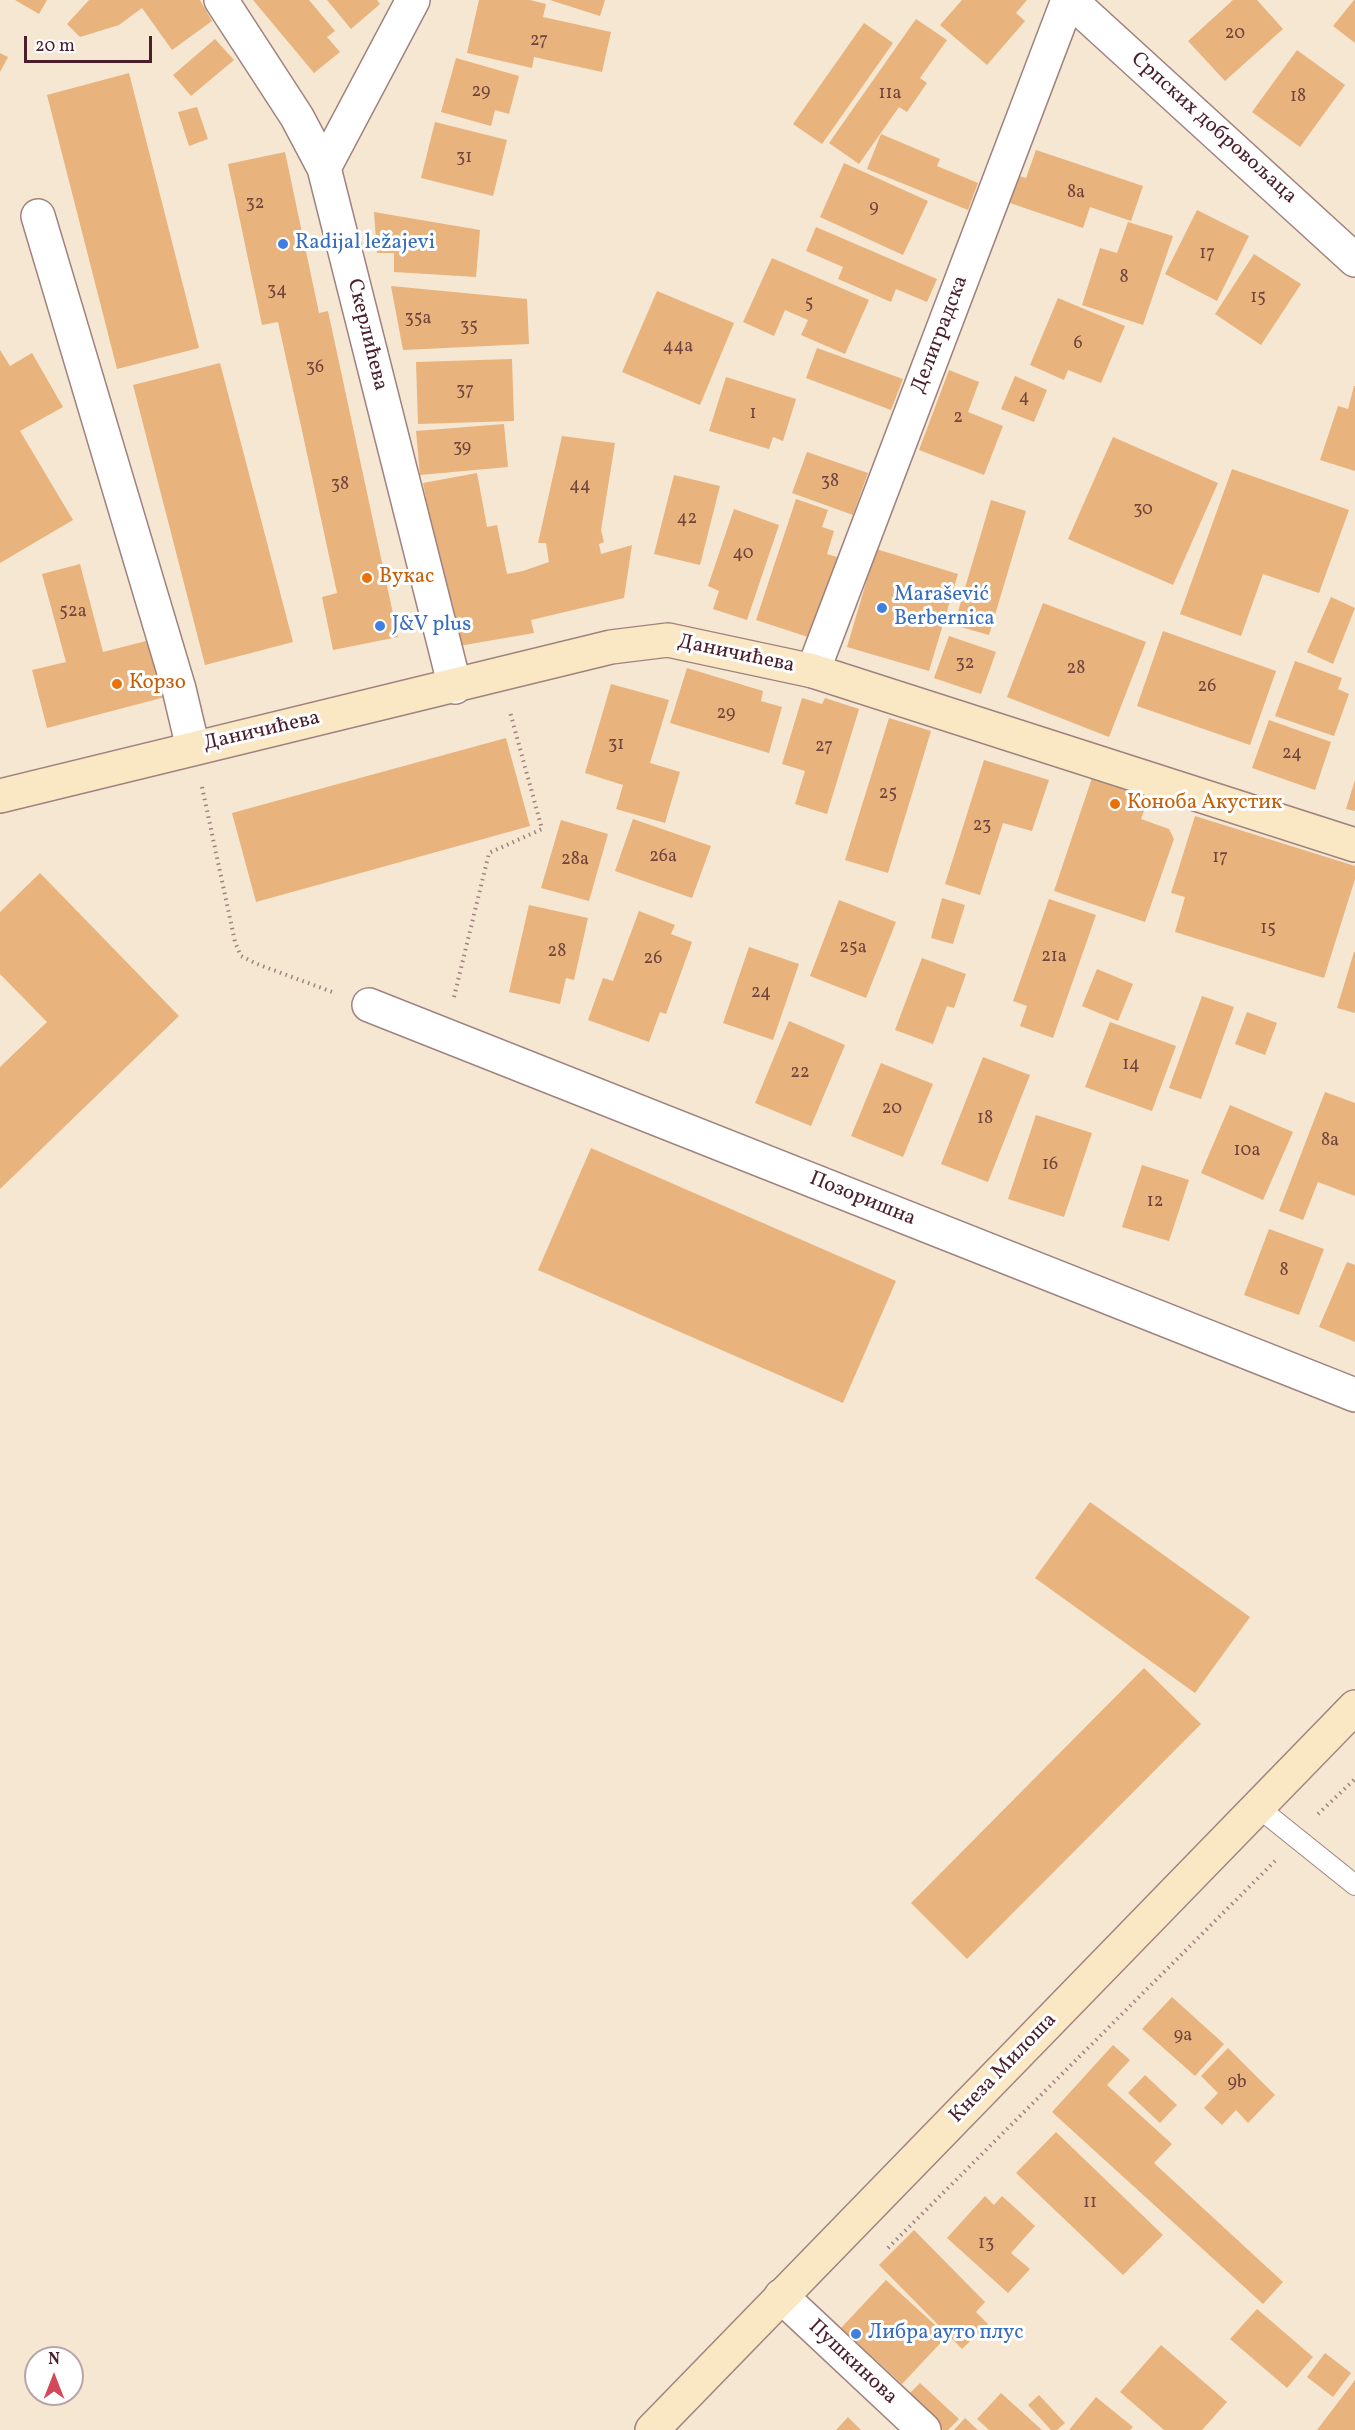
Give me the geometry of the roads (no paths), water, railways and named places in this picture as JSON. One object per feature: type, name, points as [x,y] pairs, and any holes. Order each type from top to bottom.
[{"type":"street","name":"Скерлићева","points":[[221,0],[297,117],[324,168],[455,687]]},
{"type":"street","points":[[324,168],[413,0]]},
{"type":"street","name":"Српских добровољаца","points":[[1069,0],[1355,260]]},
{"type":"street","name":"Делиградска","points":[[813,671],[1069,0]]},
{"type":"street","points":[[38,216],[179,689],[193,748]]},
{"type":"street","name":"Даничићева","points":[[0,796],[455,687],[611,647],[668,640],[813,671],[1355,845]]},
{"type":"street","name":"Позоришна","points":[[369,1005],[1355,1395]]},
{"type":"street","name":"Кнеза Милоша","points":[[652,2430],[1355,1707]]},
{"type":"street","name":"Пушкинова","points":[[781,2296],[924,2430]]},
{"type":"lane","points":[[1259,1808],[1355,1886]]},
{"type":"place","name":"Radijal ležajevi","points":[[283,244]]},
{"type":"place","name":"Вукас","points":[[367,578]]},
{"type":"place","name":"Marašević Berbernica","points":[[882,608]]},
{"type":"place","name":"J&V plus","points":[[380,626]]},
{"type":"place","name":"Корзо","points":[[117,684]]},
{"type":"place","name":"Коноба Акустик","points":[[1115,804]]},
{"type":"place","name":"Либра ауто плус","points":[[856,2334]]}]
